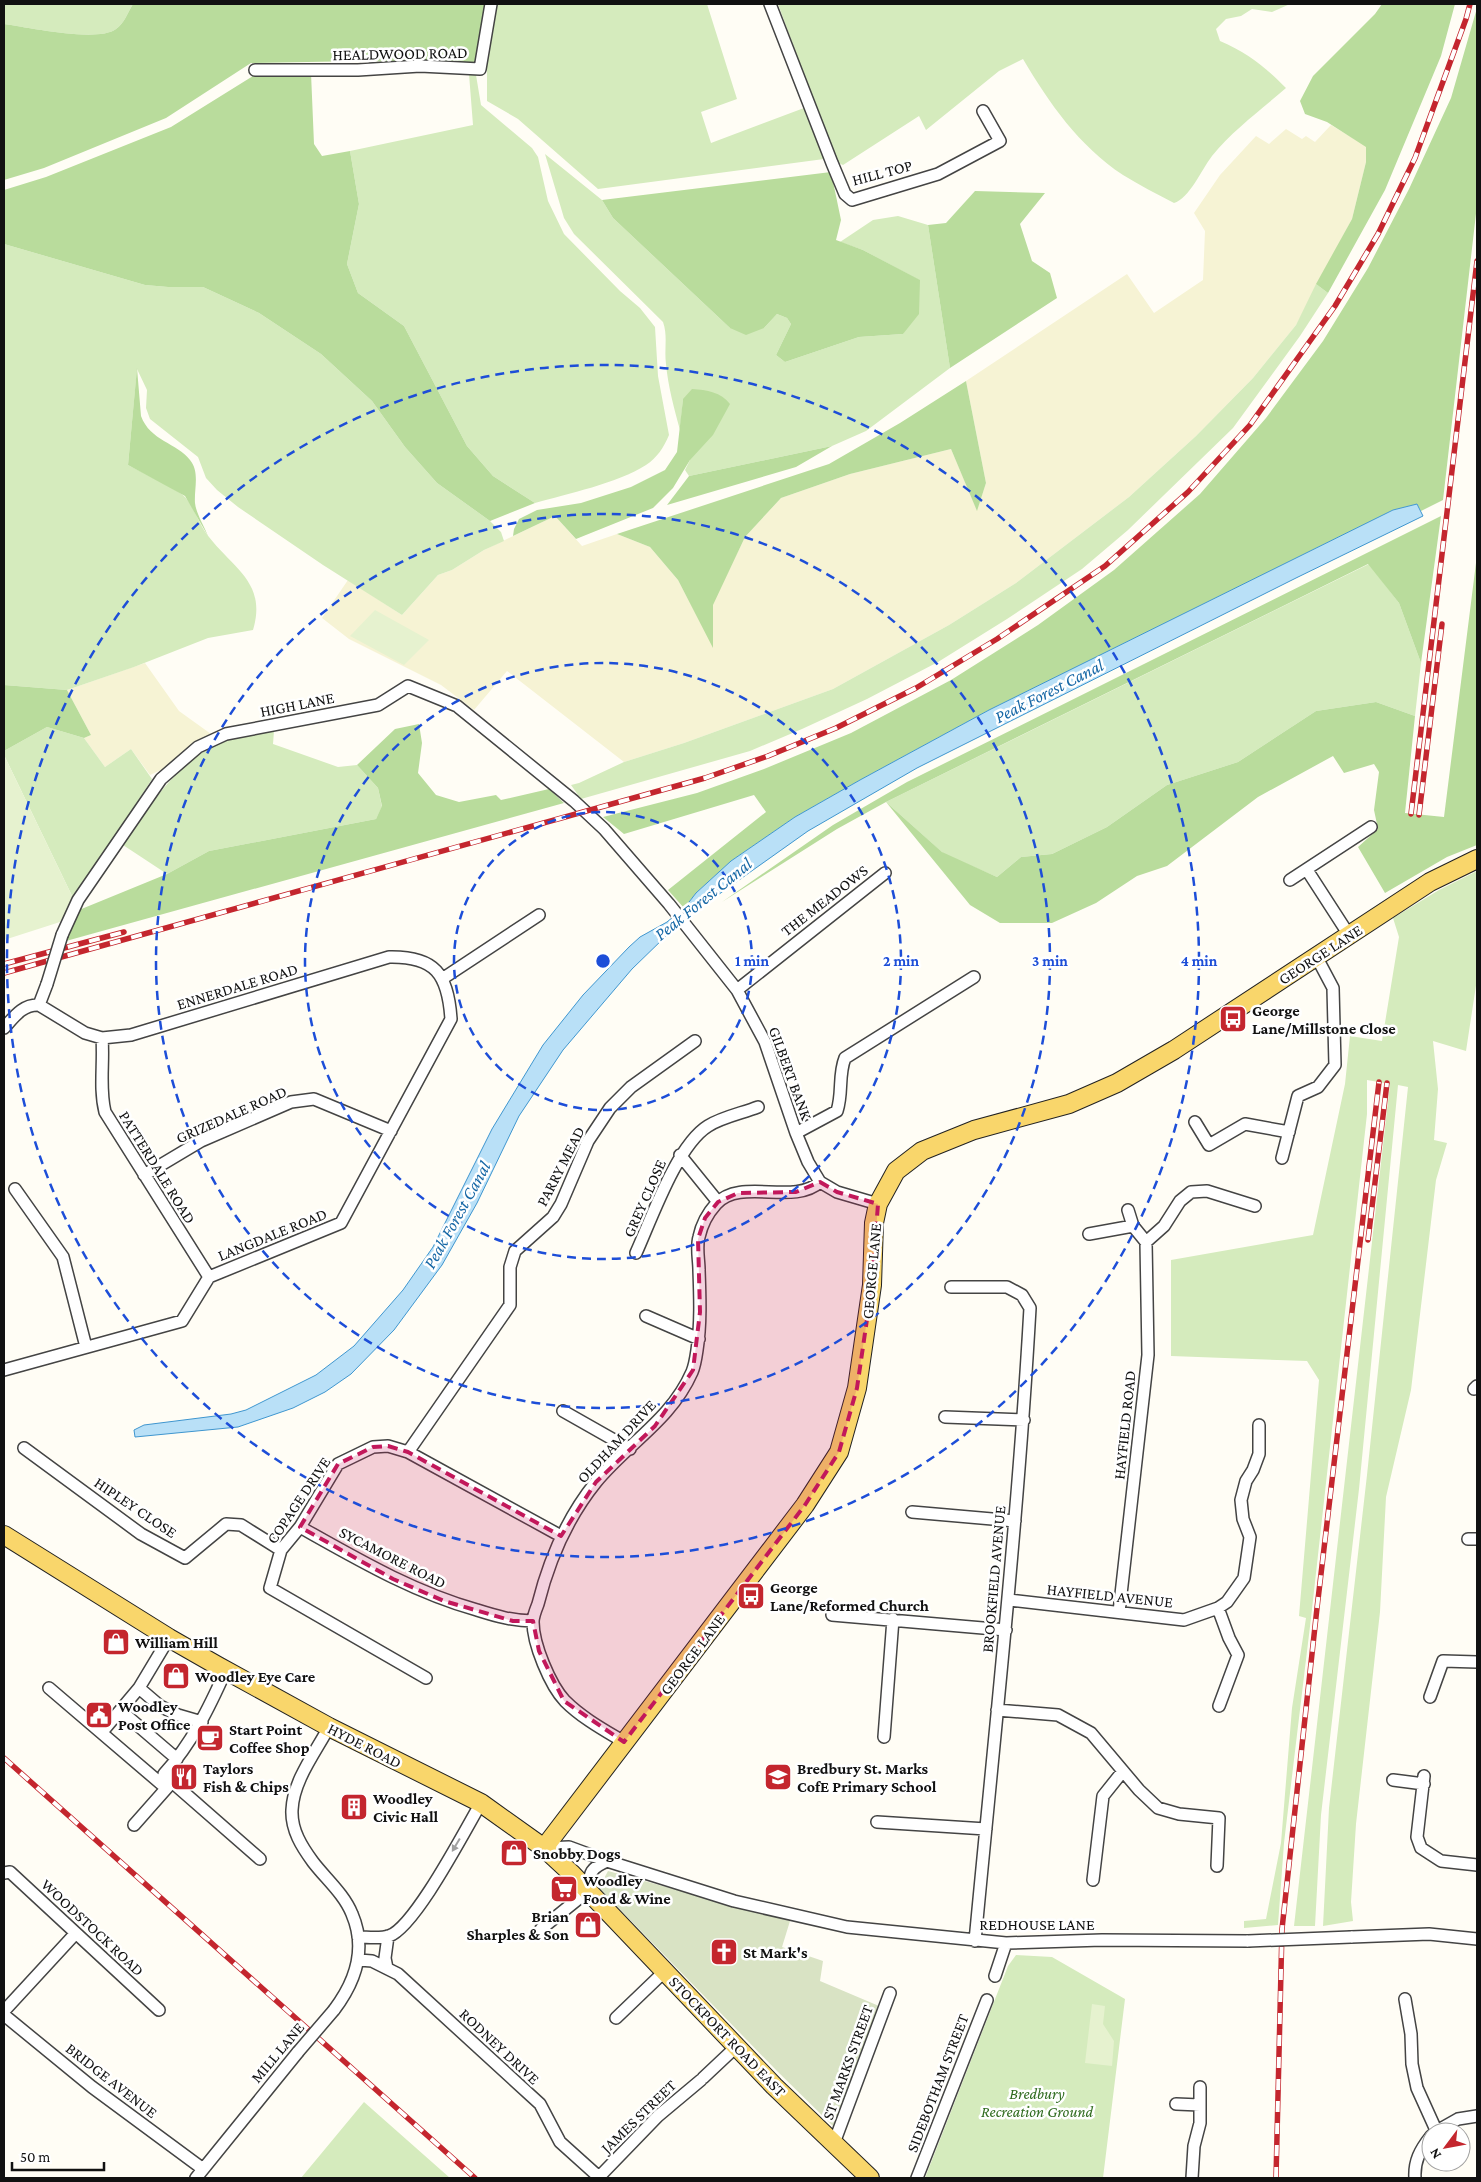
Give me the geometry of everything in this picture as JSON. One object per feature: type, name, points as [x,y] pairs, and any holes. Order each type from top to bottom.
[{"type":"main road","name":"GEORGE LANE","points":[[544,1848],[805,1506],[839,1452],[857,1388],[872,1286],[874,1223],[878,1204],[896,1171],[922,1151],[974,1130],[1069,1104],[1117,1083],[1174,1050],[1430,882],[1477,859]]},
{"type":"main road","name":"HYDE ROAD","points":[[4,1535],[169,1638],[329,1727],[481,1803],[544,1848],[588,1891]]},
{"type":"main road","name":"STOCKPORT ROAD EAST","points":[[588,1891],[774,2086],[870,2178]]},
{"type":"street","name":"HEALDWOOD ROAD","points":[[255,70],[358,70],[420,66],[480,69],[491,4]]},
{"type":"street","name":"HILL TOP","points":[[770,4],[835,171],[845,194],[852,200],[938,174],[1000,141],[983,111]]},
{"type":"street","name":"HIGH LANE","points":[[39,1005],[62,935],[78,900],[161,779],[198,747],[226,734],[378,705],[408,686],[457,706],[574,801],[604,830],[669,904]]},
{"type":"street","points":[[1290,880],[1371,827]]},
{"type":"street","points":[[1307,870],[1349,935]]},
{"type":"street","name":"THE MEADOWS","points":[[737,990],[885,873]]},
{"type":"street","name":"GILBERT BANK","points":[[669,904],[737,990],[765,1042],[796,1133],[808,1162],[820,1182]]},
{"type":"street","points":[[442,979],[539,915]]},
{"type":"street","name":"ENNERDALE ROAD","points":[[39,1005],[85,1033],[102,1038],[131,1035],[389,957],[410,956],[433,967],[442,979]]},
{"type":"street","points":[[1282,1158],[1298,1096],[1318,1087],[1335,1065],[1333,988],[1316,956]]},
{"type":"street","points":[[796,1133],[838,1110],[842,1097],[841,1069],[845,1058],[974,977]]},
{"type":"street","name":"LANGDALE ROAD","points":[[4,1370],[182,1321],[209,1277],[341,1223],[451,1019],[450,996],[442,979]]},
{"type":"street","points":[[4,1028],[18,1012],[31,1004],[39,1005]]},
{"type":"street","name":"PATTERDALE ROAD","points":[[102,1038],[104,1059],[101,1098],[104,1112],[209,1277]]},
{"type":"street","name":"PARRY MEAD","points":[[408,1452],[510,1306],[510,1267],[515,1251],[553,1217],[561,1204],[588,1141],[610,1108],[631,1087],[695,1041]]},
{"type":"street","name":"GRIZEDALE ROAD","points":[[144,1175],[201,1141],[291,1102],[314,1099],[391,1131]]},
{"type":"street","name":"GREY CLOSE","points":[[636,1253],[680,1155],[694,1137],[708,1126],[758,1107]]},
{"type":"street","points":[[1195,1122],[1209,1145],[1245,1124],[1289,1132]]},
{"type":"street","name":"GREY CLOSE","points":[[680,1155],[718,1202]]},
{"type":"street","points":[[718,1202],[738,1193],[796,1192],[814,1188],[820,1182],[837,1192],[878,1204]]},
{"type":"street","points":[[15,1189],[63,1258],[86,1347]]},
{"type":"street","points":[[1128,1210],[1133,1226],[1146,1242],[1164,1226],[1180,1201],[1191,1192],[1207,1191],[1255,1206]]},
{"type":"street","name":"OLDHAM DRIVE","points":[[624,1742],[586,1718],[564,1700],[539,1651],[533,1621],[544,1576],[561,1536],[596,1482],[655,1426],[677,1399],[693,1370],[699,1339],[698,1239],[705,1218],[718,1202]]},
{"type":"street","points":[[1089,1234],[1133,1226]]},
{"type":"street","name":"HAYFIELD ROAD","points":[[1119,1612],[1148,1355],[1146,1242]]},
{"type":"street","name":"BROOKFIELD AVENUE","points":[[952,1287],[1008,1287],[1022,1295],[1030,1308],[1024,1420],[1009,1600],[996,1710],[976,1941]]},
{"type":"street","points":[[646,1316],[699,1339]]},
{"type":"street","points":[[563,1411],[630,1449]]},
{"type":"street","points":[[945,1417],[1024,1420]]},
{"type":"street","name":"HAYFIELD AVENUE","points":[[1009,1600],[1184,1620],[1218,1608],[1227,1602],[1244,1578],[1250,1537],[1243,1519],[1241,1500],[1246,1481],[1253,1470],[1259,1454],[1259,1426]]},
{"type":"street","name":"COPAGE DRIVE","points":[[426,1678],[270,1588],[281,1550],[300,1527],[338,1464],[373,1447],[388,1446],[408,1452],[561,1536]]},
{"type":"street","name":"HIPLEY CLOSE","points":[[24,1448],[141,1534],[185,1558],[226,1524],[241,1526],[281,1550]]},
{"type":"street","points":[[912,1512],[1015,1521]]},
{"type":"street","name":"SYCAMORE ROAD","points":[[300,1527],[393,1579],[444,1601],[513,1621],[533,1621]]},
{"type":"street","points":[[1218,1608],[1229,1638],[1238,1655],[1219,1706]]},
{"type":"street","points":[[832,1615],[1006,1630]]},
{"type":"street","points":[[884,1737],[893,1619]]},
{"type":"street","points":[[102,1732],[139,1688],[169,1638]]},
{"type":"street","points":[[1430,1697],[1443,1661],[1477,1662]]},
{"type":"street","points":[[169,1785],[164,1774],[177,1760],[202,1722],[226,1670]]},
{"type":"street","points":[[49,1688],[260,1859]]},
{"type":"street","points":[[139,1688],[160,1706],[178,1715],[202,1722]]},
{"type":"street","points":[[121,1710],[177,1760]]},
{"type":"street","points":[[996,1710],[1058,1715],[1091,1734],[1158,1808],[1179,1814],[1219,1818],[1217,1866]]},
{"type":"street","name":"MILL LANE","points":[[200,2174],[334,2010],[352,1982],[359,1960],[358,1937],[352,1914],[341,1896],[303,1849],[295,1830],[292,1811],[295,1790],[329,1727]]},
{"type":"street","points":[[1093,1880],[1103,1796],[1123,1771]]},
{"type":"street","points":[[1393,1780],[1424,1780],[1417,1837],[1421,1848],[1441,1861],[1477,1865]]},
{"type":"street","points":[[134,1826],[169,1785]]},
{"type":"street","points":[[358,1937],[388,1936],[403,1927],[418,1908],[481,1803]]},
{"type":"street","points":[[877,1822],[986,1829]]},
{"type":"street","name":"REDHOUSE LANE","points":[[544,1848],[569,1846],[607,1862],[734,1901],[848,1927],[976,1941],[1006,1943],[1102,1940],[1248,1941],[1430,1934],[1477,1939]]},
{"type":"street","points":[[541,1928],[588,1891],[590,1873],[596,1866],[607,1862]]},
{"type":"street","name":"WOODSTOCK ROAD","points":[[4,1873],[10,1872],[159,2010]]},
{"type":"street","points":[[4,2011],[75,1934]]},
{"type":"street","points":[[387,1968],[385,1958],[388,1936]]},
{"type":"street","points":[[995,1976],[1006,1943]]},
{"type":"street","name":"RODNEY DRIVE","points":[[359,1960],[372,1961],[398,1974],[540,2104],[560,2142],[599,2178]]},
{"type":"street","points":[[616,2018],[665,1971]]},
{"type":"street","name":"ST MARKS STREET","points":[[834,2143],[890,1993]]},
{"type":"street","points":[[1405,1999],[1415,2016],[1412,2064],[1417,2088],[1430,2122]]},
{"type":"street","name":"SIDEBOTHAM STREET","points":[[917,2178],[987,2000]]},
{"type":"street","name":"BRIDGE AVENUE","points":[[4,2015],[200,2174]]},
{"type":"street","name":"JAMES STREET","points":[[599,2178],[658,2116],[737,2046]]},
{"type":"street","points":[[1192,2178],[1194,2146],[1200,2123],[1200,2087]]},
{"type":"street","points":[[1176,2104],[1200,2106]]},
{"type":"street","points":[[1453,2122],[1458,2119],[1477,2116]]},
{"type":"street","points":[[1414,2178],[1414,2164],[1421,2150]]},
{"type":"highlighted area","points":[[820,1182],[837,1192],[878,1204],[872,1285],[857,1388],[839,1452],[805,1505],[624,1742],[564,1701],[539,1651],[533,1621],[513,1621],[444,1601],[393,1579],[300,1527],[338,1464],[373,1447],[388,1446],[408,1452],[561,1536],[596,1482],[655,1426],[693,1370],[700,1312],[698,1239],[705,1218],[718,1202],[738,1193],[796,1192]]},
{"type":"shaded area","points":[[1331,125],[1366,146],[1366,162],[1352,219],[1296,325],[1253,378],[1196,436],[1129,497],[1016,583],[949,625],[833,689],[684,743],[624,762],[507,671],[474,710],[441,685],[349,639],[322,618],[348,580],[402,615],[438,575],[452,570],[484,550],[555,516],[582,546],[617,534],[650,547],[678,580],[713,646],[712,605],[745,537],[781,498],[850,474],[951,449],[977,510],[986,483],[966,381],[1127,274],[1154,313],[1203,280],[1205,231],[1194,213],[1220,175],[1256,136],[1269,144],[1286,129],[1302,139],[1306,136],[1315,142]]},
{"type":"shaded area","points":[[145,663],[179,711],[211,734],[163,769],[150,775],[131,749],[105,767],[84,738],[91,735],[67,690]]},
{"type":"green space","points":[[4,4],[133,4],[119,27],[107,33],[94,35],[61,33],[4,24]]},
{"type":"green space","points":[[133,4],[485,4],[475,63],[361,61],[251,63],[166,118],[44,168],[4,180],[4,24],[62,33],[94,35],[107,33],[116,29],[121,24]]},
{"type":"green space","points":[[497,4],[707,4],[737,99],[701,112],[711,143],[804,108],[824,159],[598,189],[518,119],[487,101],[487,63]]},
{"type":"green space","points":[[778,4],[1290,4],[1272,12],[1252,9],[1241,16],[1226,19],[1216,29],[1220,41],[1256,61],[1286,88],[1229,138],[1212,156],[1185,196],[1174,203],[1123,175],[1092,151],[1054,107],[1023,59],[999,71],[926,130],[919,116],[843,165],[836,162]]},
{"type":"green space","points":[[1382,4],[1455,4],[1441,56],[1385,190],[1328,293],[1316,284],[1352,219],[1366,162],[1366,147],[1327,122],[1305,114],[1300,101],[1313,76],[1375,14]]},
{"type":"green space","points":[[1477,8],[1477,205],[1443,500],[1421,511],[1417,504],[1393,510],[989,710],[795,817],[731,861],[696,893],[684,908],[668,890],[766,812],[754,795],[624,834],[603,817],[697,793],[764,769],[851,733],[951,680],[1038,625],[1114,570],[1200,494],[1266,418],[1323,341],[1368,268],[1409,189],[1451,98]]},
{"type":"green space","points":[[311,73],[314,144],[322,156],[350,151],[359,204],[347,264],[358,293],[404,326],[467,446],[493,476],[535,503],[490,521],[437,483],[405,447],[372,401],[321,354],[259,313],[203,287],[145,285],[4,244],[4,190],[46,177],[171,127],[253,76]]},
{"type":"green space","points":[[469,74],[476,75],[481,105],[532,148],[538,157],[548,201],[564,234],[620,291],[640,308],[655,327],[658,376],[669,435],[660,452],[646,465],[621,477],[535,503],[493,476],[467,446],[404,326],[358,293],[347,264],[359,204],[350,151],[473,125]]},
{"type":"green space","points":[[545,154],[602,200],[613,218],[730,328],[764,328],[777,314],[787,318],[791,324],[776,355],[785,362],[859,337],[903,334],[919,280],[863,250],[840,242],[873,220],[898,216],[928,225],[950,368],[866,431],[832,446],[689,476],[685,470],[690,460],[683,399],[680,430],[668,380],[663,322],[574,234],[564,218]]},
{"type":"green space","points":[[831,172],[841,220],[836,240],[863,250],[920,280],[919,314],[903,334],[859,337],[785,362],[776,355],[791,324],[787,318],[777,314],[764,328],[746,335],[730,328],[613,218],[602,200]]},
{"type":"green space","points":[[975,191],[1045,193],[1020,224],[1032,261],[1050,273],[1057,298],[950,368],[928,225],[946,223]]},
{"type":"green space","points":[[4,244],[145,285],[203,287],[259,313],[321,354],[372,401],[405,447],[437,483],[490,521],[501,532],[504,541],[484,550],[452,570],[438,575],[402,615],[323,565],[238,507],[217,490],[206,478],[198,457],[150,419],[146,408],[147,390],[137,369],[128,465],[185,497],[206,532],[238,568],[252,588],[256,600],[253,630],[208,638],[134,667],[67,690],[4,685]]},
{"type":"green space","points":[[1316,284],[1328,293],[1300,336],[1233,428],[1128,530],[1082,569],[938,662],[867,699],[750,751],[581,799],[571,785],[624,762],[684,743],[833,689],[949,625],[1016,583],[1129,497],[1196,436],[1253,378],[1296,325]]},
{"type":"green space","points":[[137,368],[141,416],[151,431],[185,454],[193,465],[196,475],[196,507],[208,536],[185,496],[128,465]]},
{"type":"green space","points":[[966,381],[986,483],[977,511],[951,449],[850,474],[781,498],[745,537],[713,605],[713,648],[678,580],[650,547],[617,534],[829,464],[900,423]]},
{"type":"green space","points":[[692,389],[713,392],[730,404],[713,435],[690,460],[673,488],[653,508],[576,539],[555,516],[513,536],[519,519],[537,510],[581,503],[631,487],[665,470],[677,452],[683,399]]},
{"type":"green space","points":[[832,446],[796,467],[667,505],[689,476]]},
{"type":"green space","points":[[1441,516],[1421,663],[1399,603],[1368,564],[886,802],[837,829],[722,902],[833,825],[907,782]]},
{"type":"green space","points":[[1477,555],[1477,845],[1447,857],[1385,893],[1358,847],[1378,829],[1374,810],[1379,772],[1374,764],[1344,773],[1333,756],[1258,797],[1167,866],[1137,876],[1096,903],[1052,923],[1000,923],[970,905],[886,802],[942,852],[997,877],[1021,857],[1052,854],[1107,827],[1167,785],[1238,762],[1316,711],[1376,702],[1415,716],[1405,813],[1444,817]]},
{"type":"green space","points":[[1369,564],[1399,603],[1421,663],[1415,716],[1376,702],[1316,711],[1238,762],[1167,785],[1107,827],[1052,854],[1021,857],[997,877],[944,854],[886,802]]},
{"type":"green space","points":[[375,610],[429,640],[404,665],[350,636]]},
{"type":"green space","points":[[4,685],[67,690],[91,735],[84,738],[47,727],[4,751]]},
{"type":"green space","points":[[419,724],[422,743],[418,773],[436,795],[459,802],[496,795],[501,800],[549,789],[564,803],[66,941],[79,910],[167,874],[209,851],[376,819],[382,806],[378,788],[357,765],[395,729]]},
{"type":"green space","points":[[47,727],[84,738],[105,767],[131,749],[152,779],[74,900],[4,755],[4,751]]},
{"type":"green space","points":[[274,731],[273,744],[338,767],[357,765],[378,788],[382,807],[376,819],[209,851],[167,874],[123,845],[168,783],[195,758],[211,747],[229,739]]},
{"type":"green space","points":[[4,755],[74,900],[60,922],[4,940]]},
{"type":"green space","points":[[1477,871],[1477,979],[1466,1051],[1433,1041],[1438,1089],[1434,1140],[1447,1143],[1436,1180],[1411,1390],[1386,1497],[1380,1612],[1356,1824],[1351,1902],[1353,1921],[1323,1926],[1329,1808],[1367,1475],[1408,1087],[1398,1085],[1359,1489],[1321,1815],[1315,1926],[1294,1926],[1390,1084],[1367,1080],[1367,1114],[1284,1843],[1278,1925],[1244,1928],[1244,1921],[1266,1919],[1281,1843],[1292,1708],[1306,1618],[1299,1616],[1319,1380],[1307,1361],[1171,1356],[1171,1260],[1313,1235],[1345,1084],[1350,1036],[1382,1041],[1399,937],[1393,918],[1439,890]]},
{"type":"green space","points":[[608,1871],[790,1921],[782,1947],[823,1961],[820,1981],[879,2006],[833,2126],[599,1888]]},
{"type":"green space","name":"Bredbury Recreation Ground","points":[[1016,1955],[1052,1957],[1125,1999],[1103,2178],[925,2178],[1008,1966]]},
{"type":"green space","points":[[1092,2004],[1105,2006],[1103,2024],[1114,2041],[1112,2066],[1085,2063]]},
{"type":"green space","points":[[364,2102],[450,2178],[301,2178]]},
{"type":"water","name":"Peak Forest Canal","points":[[1417,504],[1423,516],[917,768],[808,831],[708,902],[695,909],[672,926],[666,936],[632,969],[563,1050],[519,1116],[477,1203],[442,1265],[394,1330],[351,1374],[325,1392],[293,1408],[238,1427],[135,1437],[134,1430],[144,1425],[231,1414],[246,1410],[316,1375],[354,1346],[403,1290],[433,1247],[492,1129],[543,1045],[583,995],[629,947],[640,937],[667,922],[686,906],[696,893],[731,861],[795,817],[989,710],[1393,510]]},
{"type":"railway","points":[[4,973],[705,778],[768,756],[836,728],[916,688],[997,639],[1105,566],[1188,492],[1250,425],[1335,306],[1378,234],[1415,158],[1470,4]]},
{"type":"railway","points":[[1411,814],[1477,261]]},
{"type":"railway","points":[[1419,815],[1442,624]]},
{"type":"railway","points":[[4,964],[124,932]]},
{"type":"railway","points":[[1276,2178],[1282,1929],[1317,1608],[1379,1082]]},
{"type":"railway","points":[[1368,1240],[1387,1083]]},
{"type":"railway","points":[[4,1758],[475,2178]]},
{"type":"place","name":"George Lane/Millstone Close","points":[[1233,1019]]},
{"type":"place","name":"George Lane/Reformed Church","points":[[751,1596]]},
{"type":"place","name":"William Hill","points":[[116,1642]]},
{"type":"place","name":"Woodley Eye Care","points":[[176,1676]]},
{"type":"place","name":"Woodley Post Office","points":[[99,1715]]},
{"type":"place","name":"Start Point Coffee Shop","points":[[210,1738]]},
{"type":"place","name":"Taylors Fish & Chips","points":[[184,1777]]},
{"type":"place","name":"Bredbury St. Marks CofE Primary School","points":[[778,1777]]},
{"type":"place","name":"Woodley Civic Hall","points":[[354,1807]]},
{"type":"place","name":"Snobby Dogs","points":[[514,1853]]},
{"type":"place","name":"Woodley Food & Wine","points":[[564,1889]]},
{"type":"place","name":"Brian Sharples & Son","points":[[588,1925]]},
{"type":"place","name":"St Mark's","points":[[724,1952]]}]
